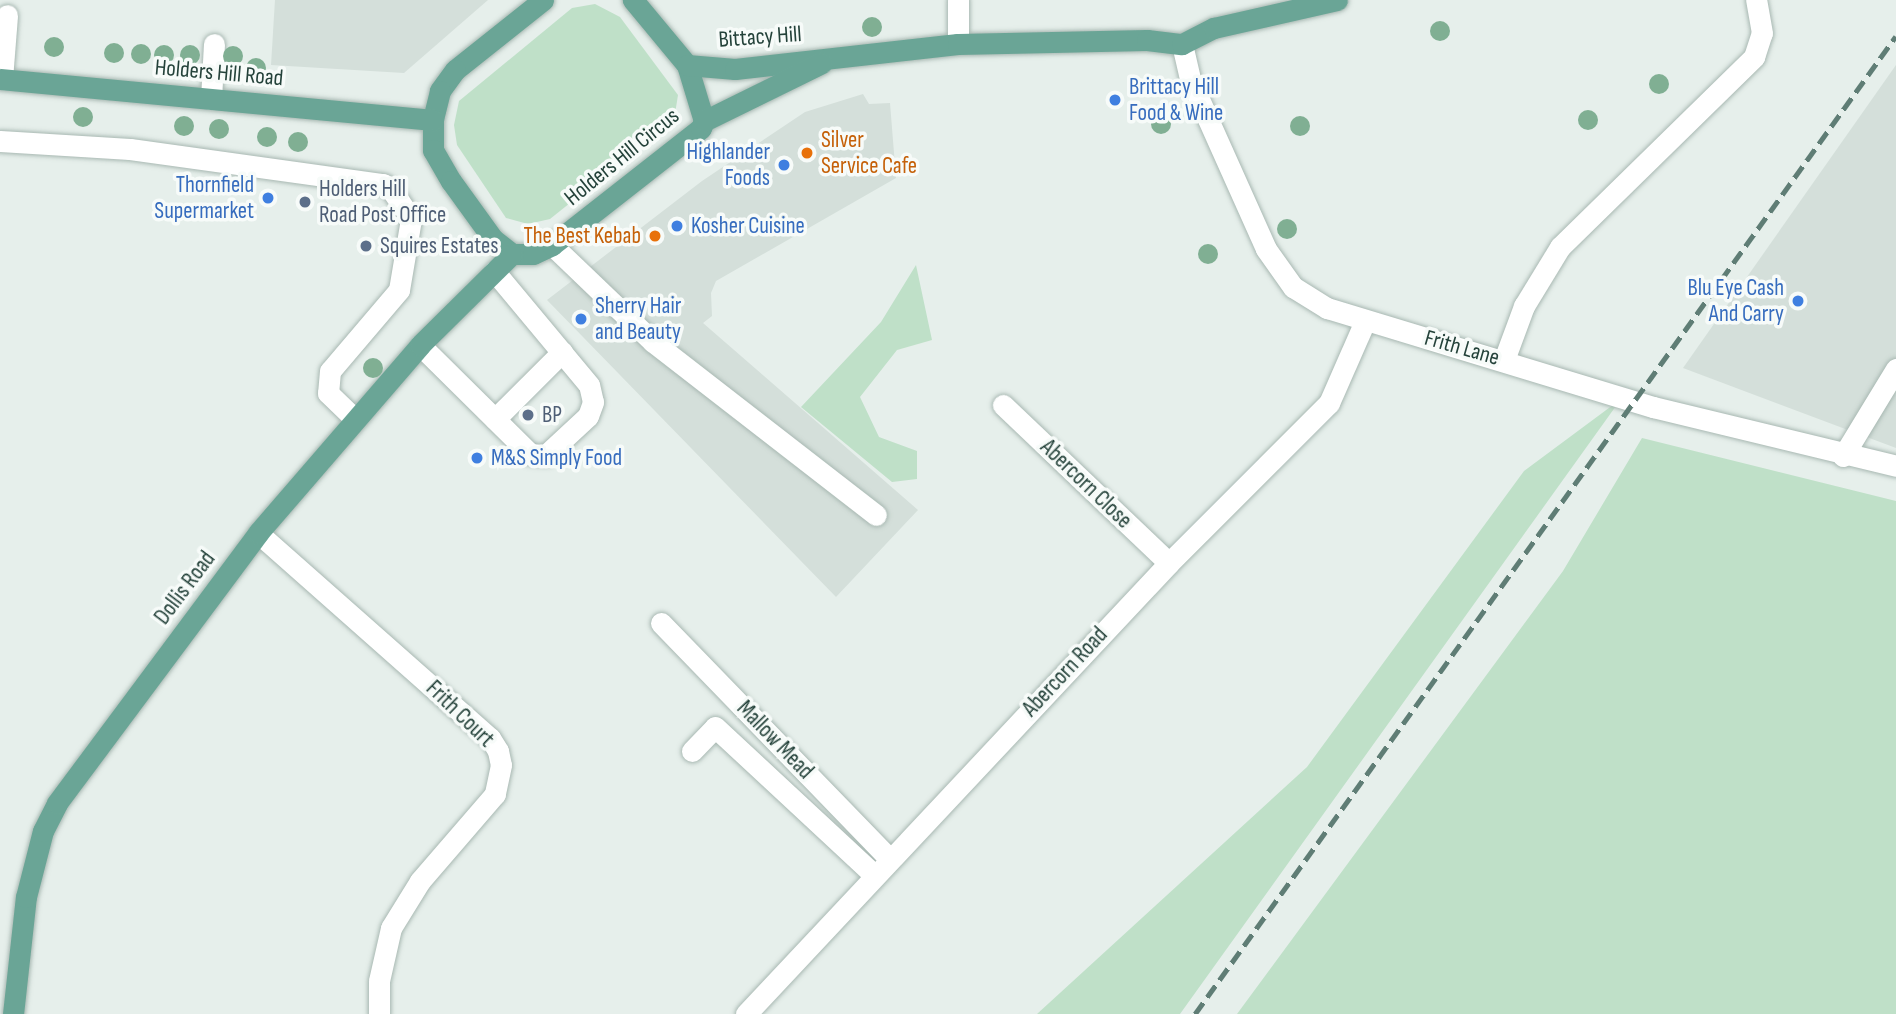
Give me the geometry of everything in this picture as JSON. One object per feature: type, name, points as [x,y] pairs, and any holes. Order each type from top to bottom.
[{"type":"main road","points":[[512,254],[494,239],[451,181],[433,150],[433,120],[440,91],[455,70],[543,0]]},
{"type":"main road","name":"Holders Hill Circus","points":[[512,254],[533,254],[552,245],[679,149],[704,121],[687,65],[633,0]]},
{"type":"main road","points":[[1182,44],[1214,29],[1336,0]]},
{"type":"main road","name":"Bittacy Hill","points":[[687,65],[735,69],[958,44],[1147,40],[1182,44]]},
{"type":"main road","name":"Bittacy Hill","points":[[704,121],[837,56]]},
{"type":"main road","name":"Holders Hill Road","points":[[1,79],[433,120]]},
{"type":"main road","name":"Dollis Road","points":[[13,1014],[26,897],[43,831],[57,803],[258,533],[354,418],[420,345],[512,254]]},
{"type":"street","points":[[958,0],[958,44]]},
{"type":"street","points":[[1504,360],[1524,306],[1560,247],[1754,57],[1762,33],[1756,0]]},
{"type":"street","points":[[1,79],[7,15]]},
{"type":"street","points":[[211,99],[214,44]]},
{"type":"street","name":"Frith Lane","points":[[1182,44],[1190,79],[1266,248],[1293,287],[1327,308],[1639,403],[1843,456],[1896,466]]},
{"type":"street","points":[[0,141],[130,149],[383,184],[391,189],[411,219],[399,290],[330,371],[328,393],[354,418]]},
{"type":"street","points":[[552,245],[653,342],[876,515]]},
{"type":"street","points":[[420,345],[530,454],[546,456],[588,416],[593,402],[589,385],[494,271]]},
{"type":"street","name":"Abercorn Road","points":[[746,1014],[1169,563],[1329,403],[1365,321]]},
{"type":"street","points":[[495,419],[562,352]]},
{"type":"street","points":[[1843,456],[1896,369]]},
{"type":"street","name":"Abercorn Close","points":[[1003,405],[1169,563]]},
{"type":"street","name":"Frith Court","points":[[258,533],[490,738],[498,751],[501,765],[495,794],[420,881],[391,928],[379,981],[379,1014]]},
{"type":"street","name":"Mallow Mead","points":[[661,623],[890,858]]},
{"type":"street","points":[[692,751],[715,727],[874,875]]},
{"type":"shaded area","points":[[275,0],[488,0],[404,73],[271,65]]},
{"type":"shaded area","points":[[1896,65],[1896,448],[1683,368]]},
{"type":"shaded area","points":[[863,94],[869,104],[890,103],[896,178],[716,281],[711,293],[712,316],[703,323],[918,510],[836,597],[547,300],[702,181],[805,112]]},
{"type":"green space","points":[[595,4],[620,17],[678,95],[674,120],[550,219],[528,224],[506,218],[457,145],[454,125],[459,101],[572,8]]},
{"type":"green space","points":[[916,265],[932,340],[897,350],[860,397],[879,437],[917,451],[917,479],[892,482],[801,407],[881,322]]},
{"type":"green space","points":[[1621,399],[1180,1014],[1037,1014],[1307,767],[1524,471]]},
{"type":"green space","points":[[1642,438],[1896,501],[1896,1014],[1237,1014],[1563,571]]},
{"type":"railway","points":[[1195,1014],[1896,36]]},
{"type":"place","name":"Brittacy Hill Food & Wine","points":[[1115,100]]},
{"type":"place","name":"Silver Service Cafe","points":[[807,153]]},
{"type":"place","name":"Highlander Foods","points":[[784,165]]},
{"type":"place","name":"Thornfield Supermarket","points":[[268,198]]},
{"type":"place","name":"Holders Hill Road Post Office","points":[[305,202]]},
{"type":"place","name":"Kosher Cuisine","points":[[677,226]]},
{"type":"place","name":"The Best Kebab","points":[[655,236]]},
{"type":"place","name":"Squires Estates","points":[[366,246]]},
{"type":"place","name":"Blu Eye Cash And Carry","points":[[1798,301]]},
{"type":"place","name":"Sherry Hair and Beauty","points":[[581,319]]},
{"type":"place","name":"BP","points":[[528,415]]},
{"type":"place","name":"M&S Simply Food","points":[[477,458]]}]
